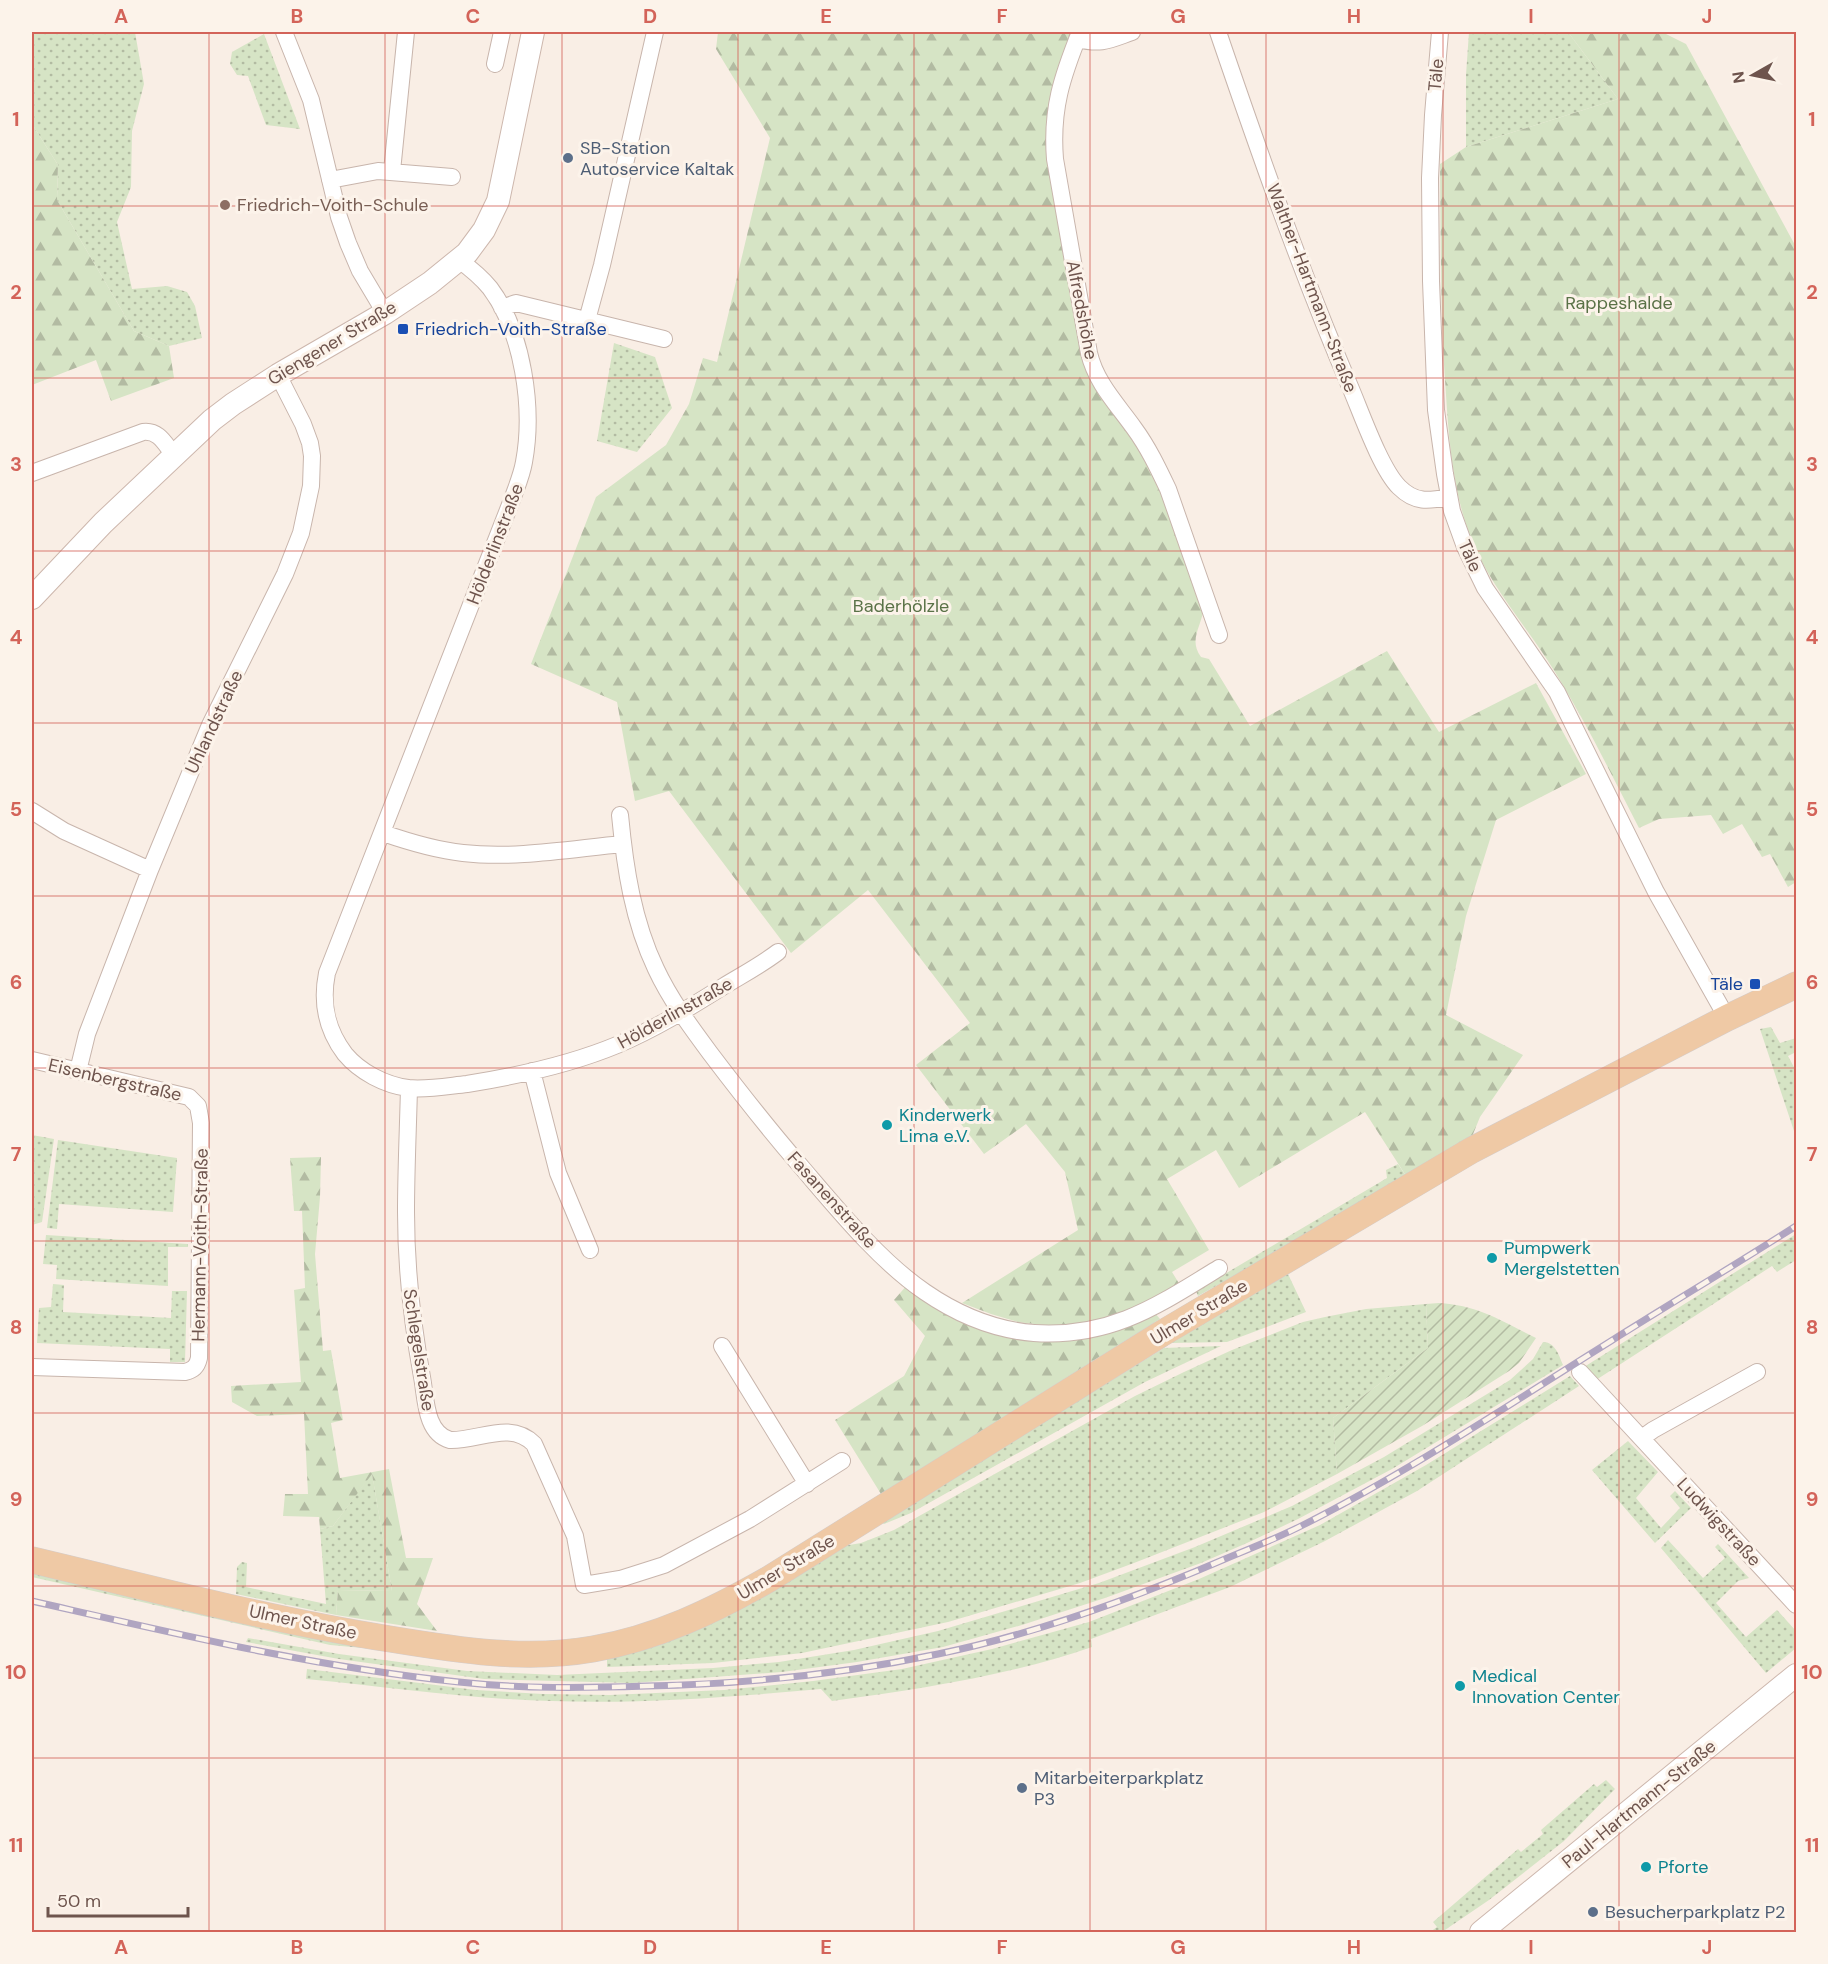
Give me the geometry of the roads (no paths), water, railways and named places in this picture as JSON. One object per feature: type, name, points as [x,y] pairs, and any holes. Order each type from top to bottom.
[{"type":"main road","name":"Giengener Straße","points":[[32,598],[103,523],[219,415],[278,375],[386,313],[459,260],[479,238],[498,201],[533,32]]},
{"type":"main road","name":"Ulmer Straße","points":[[32,1560],[307,1625],[440,1647],[535,1654],[592,1649],[634,1640],[705,1613],[769,1579],[1161,1335],[1454,1161],[1727,1018],[1797,985]]},
{"type":"main road","name":"Paul-Hartmann-Straße","points":[[1481,1932],[1797,1675]]},
{"type":"street","points":[[284,32],[311,100],[339,217],[352,253],[369,287],[386,313]]},
{"type":"street","points":[[392,171],[406,32]]},
{"type":"street","points":[[495,64],[502,32]]},
{"type":"street","points":[[587,320],[602,265],[655,32]]},
{"type":"street","points":[[1078,35],[1092,43],[1132,32]]},
{"type":"street","name":"Walther-Hartmann-Straße","points":[[1218,32],[1306,280],[1365,423],[1386,466],[1397,485],[1411,497],[1428,501],[1449,497]]},
{"type":"street","name":"Täle","points":[[1440,32],[1430,178],[1431,281],[1436,410],[1449,497],[1457,526],[1473,566],[1500,612],[1557,692],[1656,892],[1727,1018]]},
{"type":"street","name":"Alfredshöhe","points":[[1078,35],[1060,86],[1054,139],[1055,159],[1089,353],[1104,389],[1134,428],[1168,489],[1219,635]]},
{"type":"street","points":[[330,180],[372,172],[392,171],[452,177]]},
{"type":"street","name":"Hölderlinstraße","points":[[459,260],[484,281],[502,308],[513,335],[524,379],[527,413],[524,462],[513,497],[327,973],[324,1011],[334,1035],[350,1059],[360,1068],[381,1080],[409,1088],[457,1085],[532,1071],[614,1046],[681,1013],[778,952]]},
{"type":"street","points":[[502,308],[516,303],[664,339]]},
{"type":"street","name":"Uhlandstraße","points":[[78,1071],[87,1034],[150,870],[210,725],[285,574],[301,533],[313,471],[310,443],[278,375]]},
{"type":"street","points":[[32,473],[143,432],[154,432],[159,435],[174,455]]},
{"type":"street","points":[[32,811],[64,831],[150,870]]},
{"type":"street","name":"Fasanenstraße","points":[[620,815],[633,901],[647,949],[681,1013],[768,1128],[831,1201],[888,1262],[923,1291],[968,1316],[1009,1330],[1033,1333],[1082,1332],[1117,1324],[1153,1308],[1219,1268]]},
{"type":"street","points":[[383,833],[422,845],[465,853],[508,855],[623,844]]},
{"type":"street","name":"Eisenbergstraße","points":[[32,1060],[184,1096],[193,1099],[196,1103]]},
{"type":"street","points":[[532,1071],[558,1173],[590,1250]]},
{"type":"street","name":"Schlegelstraße","points":[[409,1088],[406,1212],[409,1291],[414,1335],[432,1424],[443,1438],[450,1440],[508,1432],[523,1435],[534,1444],[575,1536],[584,1585],[620,1579],[664,1565],[750,1519],[842,1461]]},
{"type":"street","name":"Hermann-Voith-Straße","points":[[32,1367],[185,1372],[197,1364],[199,1358],[201,1123],[196,1103]]},
{"type":"street","points":[[722,1346],[807,1484]]},
{"type":"street","name":"Ludwigstraße","points":[[1580,1372],[1797,1605]]},
{"type":"street","points":[[1642,1438],[1757,1372]]},
{"type":"railway","points":[[32,1601],[191,1637],[351,1668],[506,1686],[623,1687],[757,1680],[866,1667],[938,1654],[975,1646],[1084,1614],[1294,1530],[1421,1460],[1796,1226]]},
{"type":"place","name":"SB-Station Autoservice Kaltak","points":[[568,158]]},
{"type":"place","name":"Friedrich-Voith-Schule","points":[[225,205]]},
{"type":"place","name":"Friedrich-Voith-Straße","points":[[403,329]]},
{"type":"place","name":"Täle","points":[[1755,984]]},
{"type":"place","name":"Kinderwerk Lima e.V.","points":[[887,1125]]},
{"type":"place","name":"Pumpwerk Mergelstetten","points":[[1492,1258]]},
{"type":"place","name":"Medical Innovation Center","points":[[1460,1686]]},
{"type":"place","name":"Mitarbeiterparkplatz P3","points":[[1022,1788]]},
{"type":"place","name":"Pforte","points":[[1646,1867]]},
{"type":"place","name":"Besucherparkplatz P2","points":[[1593,1912]]},
{"type":"park label","name":"Rappeshalde","points":[[1619,303]]},
{"type":"park label","name":"Baderhölzle","points":[[901,606]]}]
